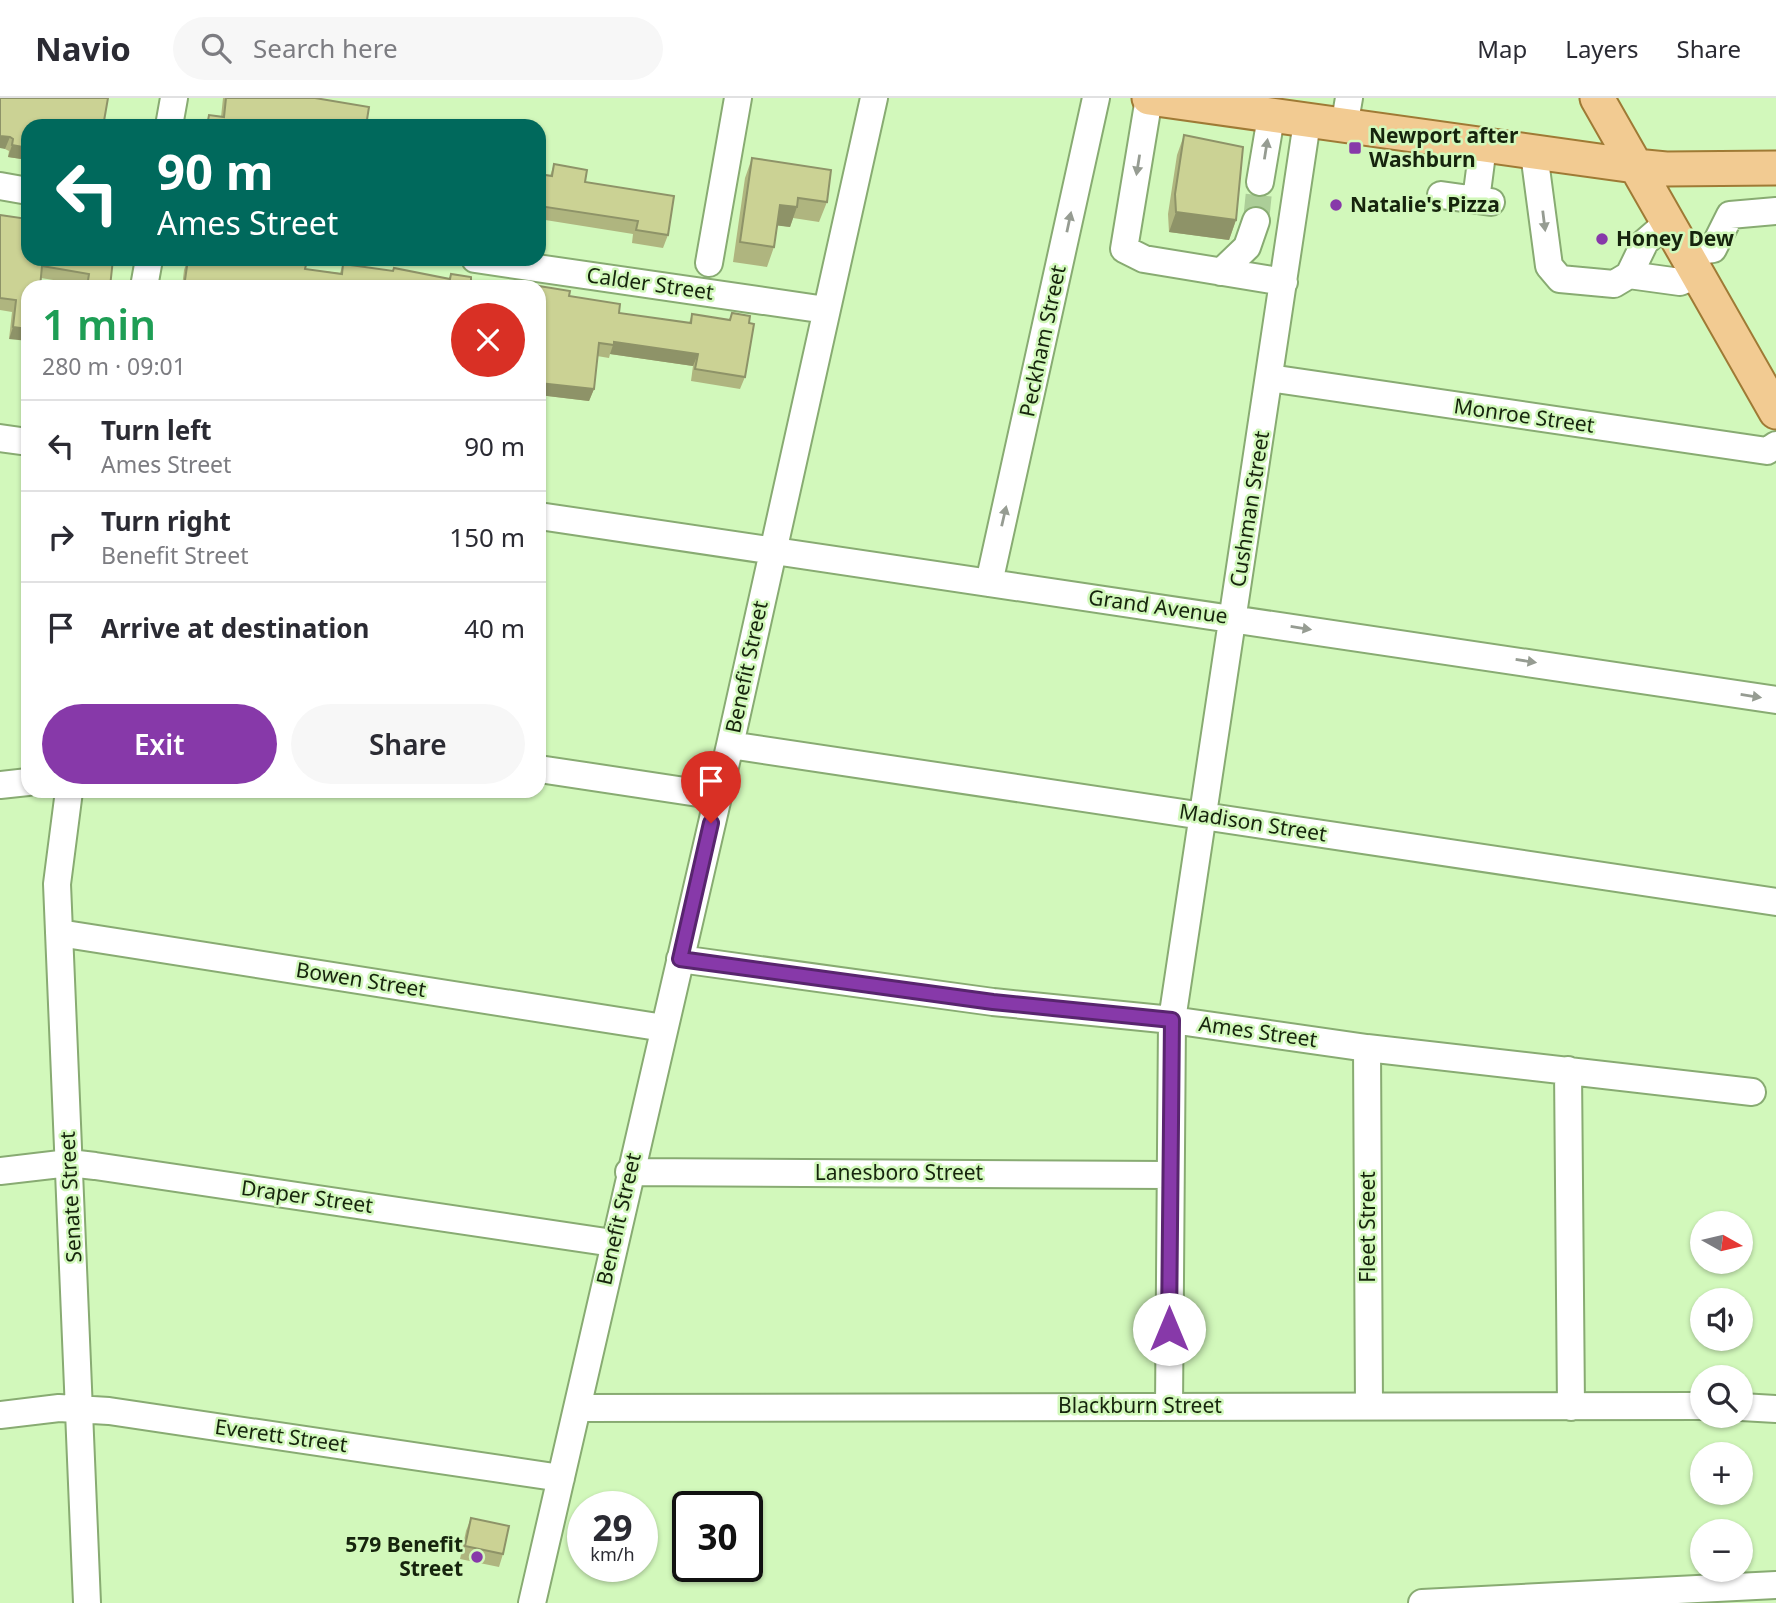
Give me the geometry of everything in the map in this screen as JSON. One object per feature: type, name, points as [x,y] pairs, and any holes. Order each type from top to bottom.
[{"type":"main road","points":[[1149,98],[1238,105],[1271,117],[1307,122],[1346,113],[1483,146],[1634,166],[1667,169],[1776,168]]},
{"type":"main road","points":[[1597,98],[1776,412]]},
{"type":"street","points":[[170,119],[174,98]]},
{"type":"street","points":[[709,263],[738,98]]},
{"type":"street","name":"Benefit Street","points":[[532,1603],[629,1172],[730,745],[771,550],[874,98]]},
{"type":"street","name":"Peckham Street","points":[[989,583],[1096,98]]},
{"type":"street","points":[[1149,98],[1124,249],[1144,259],[1284,282]]},
{"type":"street","points":[[1260,181],[1271,117]]},
{"type":"street","name":"Cushman Street","points":[[1170,1406],[1169,1175],[1172,1020],[1307,122]]},
{"type":"street","points":[[1441,195],[1484,201],[1483,146]]},
{"type":"street","points":[[1534,153],[1549,266],[1560,279],[1614,284],[1629,275],[1645,242],[1667,223]]},
{"type":"street","points":[[0,186],[21,190]]},
{"type":"street","points":[[1629,275],[1680,282],[1691,264],[1713,249],[1730,215],[1776,211]]},
{"type":"street","points":[[1221,272],[1247,247],[1256,221]]},
{"type":"street","name":"Calder Street","points":[[523,266],[826,310]]},
{"type":"street","name":"Monroe Street","points":[[1270,378],[1767,451],[1776,445]]},
{"type":"street","points":[[0,438],[21,441]]},
{"type":"street","name":"Grand Avenue","points":[[546,517],[1234,617],[1776,700]]},
{"type":"street","name":"Madison Street","points":[[730,745],[1776,902]]},
{"type":"street","points":[[546,770],[718,796]]},
{"type":"street","points":[[0,785],[21,783]]},
{"type":"street","name":"Senate Street","points":[[68,798],[57,884],[87,1603]]},
{"type":"street","name":"Bowen Street","points":[[59,933],[664,1028]]},
{"type":"street","name":"Ames Street","points":[[680,959],[993,1002],[1172,1020],[1367,1048],[1752,1092]]},
{"type":"street","name":"Fleet Street","points":[[1367,1048],[1368,1406]]},
{"type":"street","points":[[1568,1070],[1571,1407]]},
{"type":"street","name":"Draper Street","points":[[0,1171],[69,1163],[613,1243]]},
{"type":"street","name":"Lanesboro Street","points":[[629,1172],[1169,1175]]},
{"type":"street","name":"Blackburn Street","points":[[578,1408],[1690,1406]]},
{"type":"street","name":"Everett Street","points":[[0,1415],[79,1408],[561,1478]]},
{"type":"street","points":[[1753,1408],[1776,1409]]},
{"type":"street","points":[[1422,1603],[1776,1585]]},
{"type":"building","points":[[0,98],[108,98],[104,119],[21,119],[21,147],[12,145],[13,139],[10,137],[0,136]]},
{"type":"building","points":[[226,98],[315,98],[369,107],[367,119],[208,119],[209,115],[224,117]]},
{"type":"building","points":[[1184,135],[1243,147],[1236,220],[1176,212],[1175,194]]},
{"type":"building","points":[[752,158],[831,170],[827,202],[798,198],[797,207],[780,205],[774,247],[740,242]]},
{"type":"building","points":[[554,164],[587,170],[585,182],[674,196],[668,235],[636,230],[638,221],[546,207],[546,175],[552,176]]},
{"type":"building","points":[[0,215],[21,218],[21,266],[42,266],[41,280],[21,280],[21,328],[13,327],[16,300],[0,298]]},
{"type":"building","points":[[42,266],[112,266],[111,280],[88,280],[89,274]]},
{"type":"building","points":[[187,266],[306,266],[305,269],[342,274],[343,266],[357,266],[393,271],[394,268],[450,279],[451,274],[471,277],[471,280],[185,280]]},
{"type":"building","points":[[546,287],[570,291],[569,296],[620,304],[619,313],[691,323],[692,314],[730,320],[732,313],[750,316],[749,323],[754,324],[745,377],[695,369],[698,354],[614,342],[614,345],[599,343],[594,389],[546,384]]},
{"type":"building","points":[[471,1518],[509,1526],[503,1554],[465,1546]]},
{"type":"tunnel","points":[[1256,221],[1260,182]]},
{"type":"place","name":"Newport after Washburn","points":[[1355,148]]},
{"type":"place","name":"Natalie's Pizza","points":[[1336,205]]},
{"type":"place","name":"Honey Dew","points":[[1602,239]]},
{"type":"place","name":"579 Benefit Street","points":[[477,1557]]},
{"type":"route","points":[[711,823],[680,959],[993,1002],[1172,1020],[1169,1329]]}]
